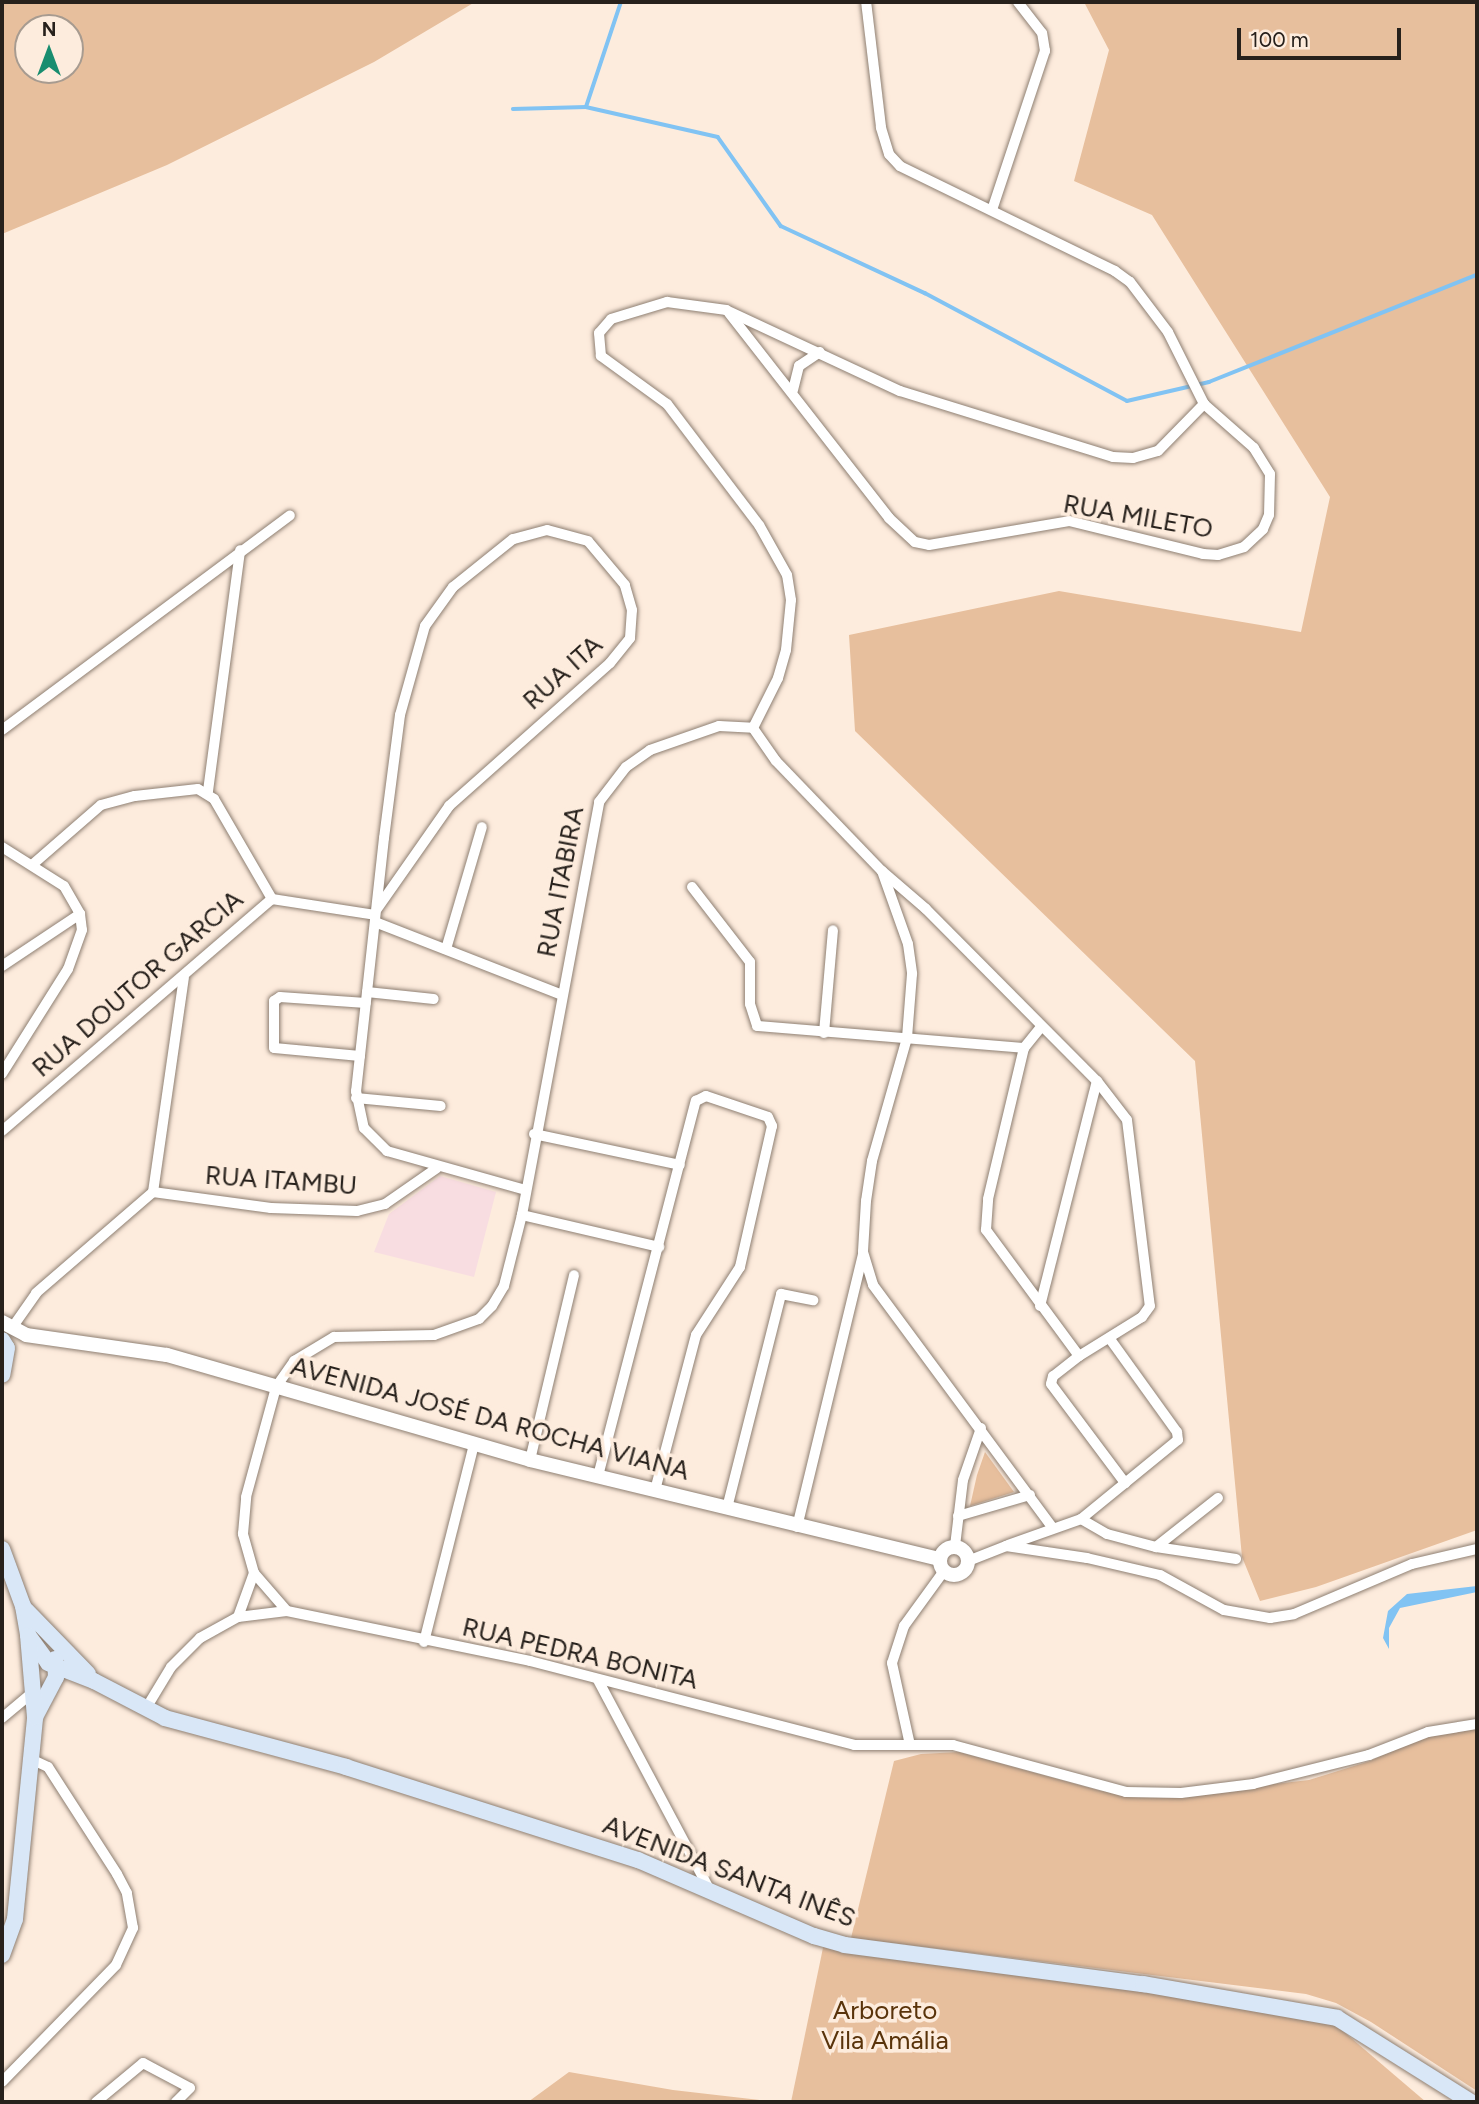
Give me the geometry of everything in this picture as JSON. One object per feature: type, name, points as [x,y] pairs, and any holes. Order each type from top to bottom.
[{"type":"main road","points":[[2,1375],[4,1351]]},
{"type":"main road","points":[[2,1549],[33,1631],[52,1662],[56,1678],[35,1717]]},
{"type":"main road","points":[[2,1955],[15,1919],[31,1759],[35,1717],[31,1694],[33,1631]]},
{"type":"main road","name":"AVENIDA SANTA INÊS","points":[[33,1631],[73,1659],[94,1681]]},
{"type":"main road","points":[[31,1694],[52,1662],[73,1659]]},
{"type":"main road","name":"AVENIDA SANTA INÊS","points":[[52,1662],[94,1681],[145,1710],[573,1839],[845,1945],[1131,1982],[1337,2018],[1471,2102]]},
{"type":"street","name":"RUA MILETO","points":[[726,310],[793,390],[889,518],[915,541],[945,544],[1069,522],[1218,555],[1255,540],[1269,515],[1272,488],[1265,461],[1204,404],[1167,332],[1130,282],[1115,271],[900,166],[889,154],[881,127],[866,2]]},
{"type":"street","points":[[992,210],[1045,51],[1042,33],[1018,2]]},
{"type":"street","points":[[1125,1483],[1051,1384],[1054,1376],[1079,1356],[1110,1339],[1146,1313],[1150,1286],[1127,1119],[1097,1081],[926,909],[882,871],[776,761],[753,727],[778,678],[786,650],[790,600],[787,575],[759,525],[667,404],[601,356],[599,332],[611,319],[667,302],[726,310],[820,352],[859,373],[946,407],[1113,457],[1133,458],[1158,450],[1204,404]]},
{"type":"street","points":[[793,390],[799,366],[820,352]]},
{"type":"street","points":[[2,730],[13,719],[43,702],[240,550],[290,515]]},
{"type":"street","name":"RUA ITA","points":[[376,915],[449,806],[610,663],[629,638],[632,610],[625,584],[588,541],[557,530],[524,533],[453,587],[428,619],[400,715],[376,915],[360,1056],[356,1098],[361,1121],[377,1144],[400,1157],[526,1190]]},
{"type":"street","points":[[240,550],[208,791],[272,899],[376,915],[446,949],[562,995]]},
{"type":"street","name":"RUA ITABIRA","points":[[276,1387],[294,1361],[334,1337],[433,1335],[479,1319],[504,1286],[522,1214],[534,1134],[597,810],[607,786],[650,750],[719,726],[753,727]]},
{"type":"street","points":[[32,865],[108,802],[208,791]]},
{"type":"street","points":[[446,949],[482,827]]},
{"type":"street","points":[[2,847],[64,886],[80,914],[77,952],[2,1074]]},
{"type":"street","points":[[797,1527],[863,1252],[872,1161],[907,1038],[912,974],[908,944],[882,871]]},
{"type":"street","points":[[692,887],[750,962],[750,1004],[757,1026],[824,1034],[1024,1048]]},
{"type":"street","name":"RUA DOUTOR GARCIA","points":[[2,1131],[272,899]]},
{"type":"street","points":[[2,966],[80,914]]},
{"type":"street","points":[[824,1034],[833,930]]},
{"type":"street","points":[[4,1351],[26,1335],[5,1322],[153,1192],[184,977]]},
{"type":"street","points":[[360,1056],[274,1048],[274,1001],[280,997],[434,999]]},
{"type":"street","points":[[1041,1027],[1024,1048],[988,1199],[986,1230],[1079,1356]]},
{"type":"street","points":[[1040,1306],[1097,1081]]},
{"type":"street","points":[[598,1476],[696,1101],[706,1096],[768,1117],[772,1129],[742,1260],[696,1335],[655,1490]]},
{"type":"street","points":[[356,1098],[441,1106]]},
{"type":"street","points":[[534,1134],[680,1166]]},
{"type":"street","name":"RUA ITAMBU","points":[[153,1192],[271,1208],[356,1211],[385,1204],[437,1168]]},
{"type":"street","points":[[522,1214],[659,1247]]},
{"type":"street","points":[[863,1252],[873,1285],[1052,1527]]},
{"type":"street","points":[[530,1460],[574,1275]]},
{"type":"street","points":[[727,1508],[781,1294],[813,1300]]},
{"type":"street","name":"AVENIDA JOSÉ DA ROCHA VIANA","points":[[26,1335],[167,1354],[474,1445],[942,1565]]},
{"type":"street","points":[[942,1565],[958,1574],[968,1561],[1052,1527],[1081,1519],[1175,1444],[1177,1432],[1110,1339]]},
{"type":"street","points":[[276,1387],[243,1515],[254,1573],[287,1611]]},
{"type":"street","points":[[955,1546],[963,1480],[981,1428]]},
{"type":"street","points":[[424,1642],[474,1445]]},
{"type":"street","points":[[958,1516],[1030,1495]]},
{"type":"street","points":[[1156,1547],[1219,1498]]},
{"type":"street","points":[[1081,1519],[1107,1534],[1156,1547],[1236,1559]]},
{"type":"street","points":[[955,1546],[964,1551],[968,1561]]},
{"type":"street","points":[[910,1745],[894,1689],[892,1663],[904,1626],[942,1565],[943,1551],[955,1546]]},
{"type":"street","points":[[1006,1546],[1148,1571],[1224,1610],[1270,1618],[1293,1614],[1412,1564],[1477,1549]]},
{"type":"street","points":[[145,1710],[182,1653],[238,1617],[254,1573]]},
{"type":"street","name":"RUA PEDRA BONITA","points":[[238,1617],[287,1611],[424,1642],[530,1661],[854,1745],[953,1745],[1114,1791],[1170,1793],[1276,1779],[1369,1755],[1428,1732],[1477,1724]]},
{"type":"street","points":[[598,1680],[710,1891]]},
{"type":"street","points":[[2,1718],[31,1694]]},
{"type":"street","points":[[2,2082],[116,1965],[134,1928],[127,1893],[117,1874],[48,1767],[31,1759]]},
{"type":"street","points":[[96,2102],[138,2063],[148,2064],[190,2088],[176,2102]]},
{"type":"shaded area","points":[[440,1176],[496,1192],[474,1277],[374,1252],[389,1214]]},
{"type":"green space","points":[[2,2],[475,2],[374,62],[167,165],[2,234]]},
{"type":"green space","points":[[1084,2],[1477,2],[1477,1530],[1316,1587],[1260,1601],[1242,1557],[1195,1061],[855,731],[849,635],[1059,591],[1301,632],[1330,497],[1152,215],[1074,181],[1109,50]]},
{"type":"green space","points":[[985,1452],[1014,1492],[970,1506],[977,1475]]},
{"type":"green space","points":[[1477,1729],[1477,2091],[1371,2022],[1336,2003],[1306,1994],[851,1938],[894,1761],[921,1754],[959,1752],[1101,1791],[1160,1797],[1309,1780],[1370,1761],[1421,1738]]},
{"type":"green space","name":"Arboreto Vila Amália","points":[[824,1943],[1330,2020],[1426,2102],[791,2102]]},
{"type":"green space","points":[[569,2072],[673,2090],[777,2102],[528,2102]]},
{"type":"water","points":[[1477,1586],[1477,1592],[1400,1608],[1389,1628],[1389,1649],[1383,1638],[1388,1611],[1407,1594]]},
{"type":"waterway","points":[[586,107],[621,2]]},
{"type":"waterway","points":[[513,109],[586,107],[718,137],[781,226],[925,293],[1127,401],[1209,382],[1477,275]]}]
